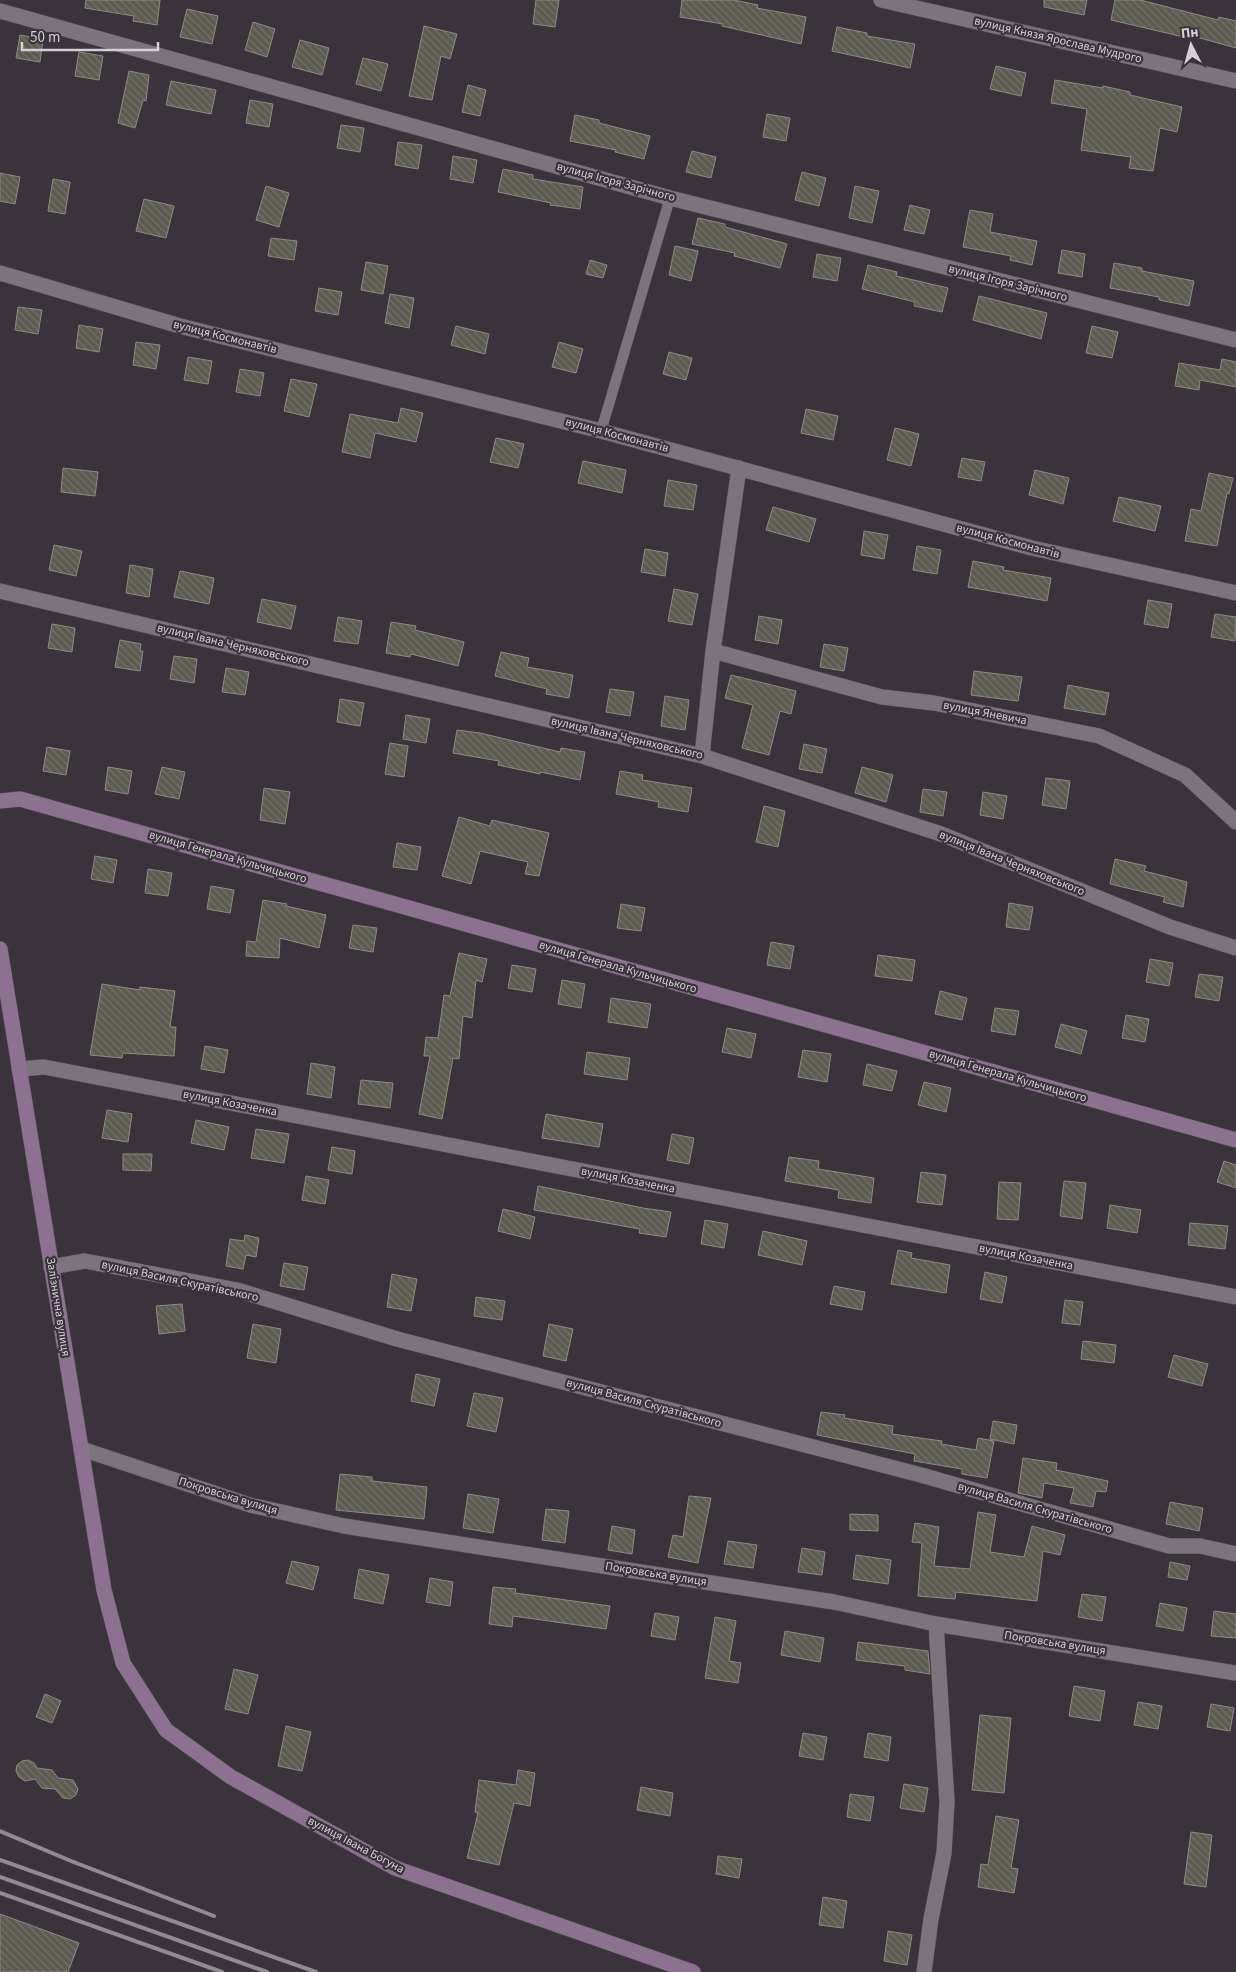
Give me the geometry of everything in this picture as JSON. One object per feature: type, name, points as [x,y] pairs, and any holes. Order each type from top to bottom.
[{"type":"street","name":"вулиця Князя Ярослава Мудрого","points":[[880,0],[1236,81]]},
{"type":"street","name":"вулиця Ігоря Зарічного","points":[[0,10],[670,198],[1236,340]]},
{"type":"street","name":"вулиця Космонавтів","points":[[0,273],[180,326],[601,430],[1032,548],[1236,593]]},
{"type":"street","points":[[702,756],[713,651],[738,468]]},
{"type":"street","name":"вулиця Івана Черняховського","points":[[0,590],[702,756],[941,834],[1170,927],[1236,948]]},
{"type":"street","name":"вулиця Яневича","points":[[713,651],[882,697],[934,703],[1099,736],[1185,775],[1236,822]]},
{"type":"street","name":"вулиця Генерала Кульчицького","points":[[0,801],[20,799],[1236,1140]]},
{"type":"street","name":"Залізнична вулиця","points":[[0,949],[104,1590],[123,1663]]},
{"type":"street","name":"вулиця Козаченка","points":[[19,1069],[44,1067],[1236,1297]]},
{"type":"street","name":"вулиця Василя Скуратівського","points":[[51,1267],[85,1260],[237,1290],[397,1339],[921,1475],[1169,1546],[1200,1546],[1236,1554]]},
{"type":"street","name":"Покровська вулиця","points":[[82,1449],[250,1505],[344,1526],[834,1602],[936,1624],[1236,1672]]},
{"type":"street","points":[[924,1972],[931,1919],[944,1853],[947,1802],[936,1624]]},
{"type":"street","name":"вулиця Івана Богуна","points":[[123,1663],[166,1730],[231,1777],[395,1868],[693,1972]]},
{"type":"lane","points":[[601,430],[670,198]]},
{"type":"building","points":[[86,0],[160,0],[157,25],[133,21],[134,16],[85,8]]},
{"type":"building","points":[[536,0],[559,0],[555,27],[533,24]]},
{"type":"building","points":[[682,0],[734,0],[758,5],[757,8],[806,17],[801,44],[722,26],[723,24],[680,17]]},
{"type":"building","points":[[1044,0],[1087,0],[1084,15],[1044,7]]},
{"type":"building","points":[[1115,0],[1140,0],[1218,20],[1219,17],[1236,21],[1236,48],[1189,35],[1188,38],[1111,20]]},
{"type":"building","points":[[187,9],[218,16],[212,44],[180,37]]},
{"type":"building","points":[[253,22],[275,29],[267,57],[245,50]]},
{"type":"building","points":[[424,26],[457,34],[450,59],[441,56],[432,100],[409,96]]},
{"type":"building","points":[[837,27],[867,33],[867,36],[915,44],[910,68],[832,51]]},
{"type":"building","points":[[20,35],[43,39],[40,62],[16,58]]},
{"type":"building","points":[[300,40],[329,48],[322,75],[292,67]]},
{"type":"building","points":[[79,52],[103,56],[99,80],[75,76]]},
{"type":"building","points":[[363,58],[388,64],[381,91],[356,84]]},
{"type":"building","points":[[996,66],[1026,73],[1021,96],[990,89]]},
{"type":"building","points":[[129,71],[149,75],[146,101],[143,100],[135,128],[118,123]]},
{"type":"building","points":[[1055,80],[1103,88],[1103,86],[1130,92],[1130,95],[1182,107],[1177,132],[1160,128],[1153,171],[1129,168],[1131,157],[1081,150],[1087,109],[1051,103]]},
{"type":"building","points":[[171,81],[216,90],[211,114],[166,105]]},
{"type":"building","points":[[468,85],[486,90],[480,116],[462,112]]},
{"type":"building","points":[[250,100],[273,104],[269,127],[246,123]]},
{"type":"building","points":[[767,114],[790,118],[786,141],[763,137]]},
{"type":"building","points":[[575,115],[599,120],[599,123],[650,136],[644,159],[615,152],[616,150],[570,141]]},
{"type":"building","points":[[341,125],[364,128],[360,152],[337,148]]},
{"type":"building","points":[[398,142],[422,145],[418,169],[395,165]]},
{"type":"building","points":[[692,151],[716,157],[711,178],[686,172]]},
{"type":"building","points":[[453,156],[477,160],[473,183],[450,179]]},
{"type":"building","points":[[503,169],[533,175],[533,179],[583,187],[580,209],[550,205],[551,203],[498,192]]},
{"type":"building","points":[[802,172],[826,178],[819,206],[795,200]]},
{"type":"building","points":[[0,173],[20,177],[15,204],[0,201]]},
{"type":"building","points":[[53,179],[70,182],[65,214],[48,211]]},
{"type":"building","points":[[266,186],[289,193],[279,227],[256,220]]},
{"type":"building","points":[[855,186],[879,191],[872,223],[849,218]]},
{"type":"building","points":[[144,199],[174,206],[166,238],[136,231]]},
{"type":"building","points":[[910,205],[930,210],[924,234],[904,230]]},
{"type":"building","points":[[970,210],[993,214],[990,232],[1037,241],[1032,265],[1010,260],[1011,256],[963,247]]},
{"type":"building","points":[[698,218],[725,224],[725,227],[787,244],[780,268],[734,256],[735,253],[692,244]]},
{"type":"building","points":[[271,238],[297,241],[294,260],[268,256]]},
{"type":"building","points":[[675,246],[698,251],[691,281],[669,275]]},
{"type":"building","points":[[1062,250],[1085,254],[1082,277],[1058,273]]},
{"type":"building","points":[[817,254],[841,258],[837,281],[813,277]]},
{"type":"building","points":[[590,260],[607,265],[603,278],[586,274]]},
{"type":"building","points":[[366,262],[388,266],[383,294],[361,290]]},
{"type":"building","points":[[1114,263],[1142,268],[1142,271],[1194,281],[1189,306],[1159,300],[1159,297],[1110,288]]},
{"type":"building","points":[[868,265],[897,272],[896,276],[948,288],[942,312],[914,306],[915,302],[862,289]]},
{"type":"building","points":[[319,288],[342,292],[338,315],[315,311]]},
{"type":"building","points":[[390,294],[414,298],[409,328],[385,323]]},
{"type":"building","points":[[979,296],[1047,313],[1041,339],[973,320]]},
{"type":"building","points":[[18,307],[42,310],[38,334],[15,330]]},
{"type":"building","points":[[79,325],[103,329],[99,352],[76,348]]},
{"type":"building","points":[[456,326],[489,334],[485,354],[451,345]]},
{"type":"building","points":[[1092,326],[1118,332],[1112,358],[1086,353]]},
{"type":"building","points":[[136,342],[160,345],[156,369],[133,365]]},
{"type":"building","points":[[559,342],[583,349],[576,373],[552,367]]},
{"type":"building","points":[[669,352],[692,358],[686,380],[663,374]]},
{"type":"building","points":[[188,357],[212,361],[208,384],[184,380]]},
{"type":"building","points":[[1222,359],[1236,362],[1236,387],[1200,380],[1199,390],[1175,386],[1179,363],[1220,370]]},
{"type":"building","points":[[240,369],[264,373],[260,396],[236,392]]},
{"type":"building","points":[[291,379],[317,384],[309,417],[284,411]]},
{"type":"building","points":[[401,408],[423,413],[416,442],[375,433],[370,458],[342,452],[350,414],[398,423]]},
{"type":"building","points":[[806,409],[838,416],[833,440],[801,433]]},
{"type":"building","points":[[895,428],[919,434],[911,466],[887,460]]},
{"type":"building","points":[[496,438],[524,444],[518,468],[490,462]]},
{"type":"building","points":[[962,458],[985,462],[981,481],[958,477]]},
{"type":"building","points":[[583,461],[626,470],[622,493],[578,483]]},
{"type":"building","points":[[63,468],[98,472],[95,496],[61,492]]},
{"type":"building","points":[[1035,470],[1069,478],[1063,504],[1029,495]]},
{"type":"building","points":[[1209,473],[1233,478],[1229,494],[1227,493],[1217,546],[1185,541],[1191,509],[1201,511]]},
{"type":"building","points":[[668,480],[697,485],[693,510],[664,506]]},
{"type":"building","points":[[1119,497],[1161,506],[1155,531],[1113,521]]},
{"type":"building","points":[[773,507],[816,519],[809,542],[766,530]]},
{"type":"building","points":[[864,531],[888,535],[884,559],[861,555]]},
{"type":"building","points":[[54,545],[82,551],[76,576],[49,570]]},
{"type":"building","points":[[917,546],[941,550],[937,574],[913,570]]},
{"type":"building","points":[[645,549],[668,553],[665,576],[641,572]]},
{"type":"building","points":[[973,561],[1004,567],[1003,570],[1051,578],[1047,601],[968,587]]},
{"type":"building","points":[[130,565],[153,569],[149,597],[126,593]]},
{"type":"building","points":[[180,571],[214,578],[209,604],[174,597]]},
{"type":"building","points":[[674,589],[698,594],[692,625],[668,621]]},
{"type":"building","points":[[262,599],[296,606],[291,629],[257,622]]},
{"type":"building","points":[[1148,600],[1172,604],[1168,628],[1144,624]]},
{"type":"building","points":[[1215,614],[1236,617],[1235,641],[1211,637]]},
{"type":"building","points":[[759,616],[782,620],[778,644],[755,640]]},
{"type":"building","points":[[338,617],[362,621],[358,644],[334,641]]},
{"type":"building","points":[[391,622],[416,626],[415,630],[464,642],[458,666],[411,654],[410,657],[386,653]]},
{"type":"building","points":[[52,624],[75,628],[72,652],[48,648]]},
{"type":"building","points":[[120,640],[141,644],[140,651],[143,651],[140,671],[115,667]]},
{"type":"building","points":[[824,644],[848,648],[844,671],[820,667]]},
{"type":"building","points":[[501,652],[529,658],[527,667],[573,675],[569,698],[546,694],[547,689],[495,676]]},
{"type":"building","points":[[174,656],[197,659],[194,683],[170,679]]},
{"type":"building","points":[[226,668],[249,672],[245,695],[222,692]]},
{"type":"building","points":[[974,671],[1022,677],[1018,701],[971,695]]},
{"type":"building","points":[[731,675],[796,691],[791,714],[780,711],[769,755],[742,748],[753,705],[725,698]]},
{"type":"building","points":[[1068,685],[1109,693],[1105,715],[1064,708]]},
{"type":"building","points":[[610,689],[634,692],[630,716],[606,712]]},
{"type":"building","points":[[665,696],[689,700],[685,730],[661,726]]},
{"type":"building","points":[[340,699],[364,703],[360,726],[337,722]]},
{"type":"building","points":[[406,715],[430,719],[426,743],[403,739]]},
{"type":"building","points":[[457,730],[480,733],[560,752],[561,748],[585,752],[580,780],[540,772],[540,774],[498,765],[499,761],[453,753]]},
{"type":"building","points":[[390,743],[408,746],[404,777],[385,774]]},
{"type":"building","points":[[804,744],[827,749],[822,773],[799,769]]},
{"type":"building","points":[[47,747],[70,751],[66,775],[43,771]]},
{"type":"building","points":[[108,767],[132,771],[128,794],[105,790]]},
{"type":"building","points":[[162,767],[185,772],[179,799],[155,794]]},
{"type":"building","points":[[862,767],[893,775],[886,802],[855,793]]},
{"type":"building","points":[[620,771],[643,775],[642,780],[692,788],[688,812],[658,807],[659,802],[616,794]]},
{"type":"building","points":[[1046,778],[1070,781],[1066,809],[1042,805]]},
{"type":"building","points":[[264,788],[290,792],[285,824],[260,820]]},
{"type":"building","points":[[923,789],[947,792],[943,816],[920,812]]},
{"type":"building","points":[[983,792],[1007,796],[1003,819],[980,815]]},
{"type":"building","points":[[764,806],[785,811],[778,847],[756,842]]},
{"type":"building","points":[[459,817],[490,826],[492,820],[549,833],[539,876],[525,874],[528,862],[480,851],[471,884],[442,876]]},
{"type":"building","points":[[397,843],[421,847],[417,870],[393,867]]},
{"type":"building","points":[[95,856],[117,860],[113,883],[91,879]]},
{"type":"building","points":[[1115,859],[1146,866],[1144,871],[1187,882],[1183,907],[1163,902],[1165,897],[1110,884]]},
{"type":"building","points":[[148,869],[172,873],[168,896],[145,893]]},
{"type":"building","points":[[211,886],[234,890],[230,913],[207,909]]},
{"type":"building","points":[[263,900],[287,904],[286,906],[326,915],[319,948],[280,938],[279,958],[246,956],[247,941],[256,942]]},
{"type":"building","points":[[1009,903],[1033,907],[1029,930],[1006,927]]},
{"type":"building","points":[[621,904],[645,908],[641,931],[617,928]]},
{"type":"building","points":[[353,925],[377,928],[373,952],[349,948]]},
{"type":"building","points":[[771,942],[794,946],[790,969],[767,965]]},
{"type":"building","points":[[459,953],[487,959],[482,982],[476,980],[472,1018],[463,1016],[459,1059],[453,1058],[442,1119],[419,1114],[430,1056],[424,1056],[426,1037],[438,1038],[444,995],[450,996]]},
{"type":"building","points":[[878,955],[915,960],[912,981],[875,976]]},
{"type":"building","points":[[1150,959],[1173,963],[1169,986],[1146,982]]},
{"type":"building","points":[[512,965],[536,969],[532,992],[508,988]]},
{"type":"building","points":[[1199,974],[1223,977],[1219,1001],[1195,997]]},
{"type":"building","points":[[562,980],[585,984],[581,1008],[558,1004]]},
{"type":"building","points":[[102,984],[140,990],[140,987],[175,991],[170,1027],[176,1027],[174,1056],[123,1053],[122,1058],[90,1055]]},
{"type":"building","points":[[940,991],[967,998],[962,1020],[935,1014]]},
{"type":"building","points":[[611,998],[651,1004],[647,1028],[608,1022]]},
{"type":"building","points":[[995,1008],[1019,1011],[1015,1035],[991,1031]]},
{"type":"building","points":[[1126,1015],[1149,1019],[1145,1042],[1122,1038]]},
{"type":"building","points":[[1061,1024],[1087,1031],[1081,1054],[1055,1047]]},
{"type":"building","points":[[727,1028],[756,1034],[751,1058],[722,1052]]},
{"type":"building","points":[[205,1046],[228,1050],[224,1073],[201,1069]]},
{"type":"building","points":[[803,1050],[831,1054],[827,1082],[798,1077]]},
{"type":"building","points":[[587,1052],[630,1058],[627,1080],[584,1074]]},
{"type":"building","points":[[311,1063],[335,1067],[331,1098],[307,1094]]},
{"type":"building","points":[[867,1064],[897,1071],[892,1091],[863,1085]]},
{"type":"building","points":[[361,1080],[393,1083],[390,1108],[358,1104]]},
{"type":"building","points":[[924,1082],[951,1088],[946,1112],[918,1105]]},
{"type":"building","points":[[107,1110],[132,1114],[128,1142],[102,1138]]},
{"type":"building","points":[[546,1114],[603,1124],[599,1147],[542,1138]]},
{"type":"building","points":[[196,1120],[229,1127],[224,1150],[191,1143]]},
{"type":"building","points":[[256,1129],[289,1134],[284,1163],[251,1158]]},
{"type":"building","points":[[672,1134],[694,1138],[689,1164],[667,1160]]},
{"type":"building","points":[[332,1147],[355,1151],[352,1174],[328,1170]]},
{"type":"building","points":[[123,1154],[152,1154],[151,1171],[123,1170]]},
{"type":"building","points":[[789,1157],[819,1161],[818,1169],[874,1178],[871,1203],[838,1198],[839,1190],[785,1181]]},
{"type":"building","points":[[1224,1161],[1236,1165],[1236,1188],[1217,1182]]},
{"type":"building","points":[[921,1172],[946,1175],[942,1205],[917,1202]]},
{"type":"building","points":[[306,1176],[329,1180],[325,1204],[302,1200]]},
{"type":"building","points":[[1064,1181],[1086,1183],[1082,1219],[1060,1216]]},
{"type":"building","points":[[999,1182],[1021,1183],[1018,1220],[997,1219]]},
{"type":"building","points":[[538,1186],[671,1212],[666,1237],[639,1233],[640,1229],[534,1210]]},
{"type":"building","points":[[1110,1205],[1141,1210],[1137,1233],[1107,1228]]},
{"type":"building","points":[[503,1209],[535,1217],[530,1239],[498,1231]]},
{"type":"building","points":[[705,1220],[728,1224],[724,1248],[701,1244]]},
{"type":"building","points":[[1190,1223],[1228,1226],[1225,1249],[1188,1245]]},
{"type":"building","points":[[763,1231],[807,1241],[802,1265],[758,1255]]},
{"type":"building","points":[[245,1235],[259,1238],[256,1257],[246,1255],[243,1269],[226,1266],[230,1239],[244,1241]]},
{"type":"building","points":[[898,1250],[912,1253],[911,1258],[950,1265],[946,1293],[891,1284]]},
{"type":"building","points":[[284,1263],[308,1267],[304,1290],[280,1286]]},
{"type":"building","points":[[985,1272],[1007,1277],[1002,1303],[980,1299]]},
{"type":"building","points":[[392,1274],[417,1279],[411,1311],[387,1307]]},
{"type":"building","points":[[834,1286],[865,1292],[862,1310],[830,1304]]},
{"type":"building","points":[[476,1297],[505,1301],[502,1320],[474,1316]]},
{"type":"building","points":[[1065,1300],[1083,1302],[1080,1325],[1062,1323]]},
{"type":"building","points":[[182,1304],[185,1331],[159,1334],[156,1306]]},
{"type":"building","points":[[253,1324],[281,1329],[276,1363],[247,1358]]},
{"type":"building","points":[[549,1324],[573,1329],[566,1361],[543,1356]]},
{"type":"building","points":[[1083,1341],[1116,1345],[1114,1363],[1081,1359]]},
{"type":"building","points":[[1174,1355],[1208,1364],[1202,1386],[1168,1377]]},
{"type":"building","points":[[416,1374],[440,1379],[434,1406],[411,1401]]},
{"type":"building","points":[[474,1393],[503,1398],[496,1432],[467,1426]]},
{"type":"building","points":[[821,1412],[845,1415],[844,1418],[893,1426],[892,1434],[942,1441],[941,1444],[976,1450],[978,1438],[994,1441],[987,1478],[962,1474],[962,1469],[914,1461],[915,1454],[817,1435]]},
{"type":"building","points":[[993,1421],[1017,1425],[1014,1444],[990,1439]]},
{"type":"building","points":[[1023,1458],[1057,1463],[1056,1470],[1108,1481],[1106,1492],[1096,1491],[1093,1507],[1070,1503],[1074,1488],[1044,1483],[1042,1498],[1018,1493]]},
{"type":"building","points":[[340,1474],[372,1477],[372,1481],[427,1487],[424,1519],[336,1510]]},
{"type":"building","points":[[468,1494],[499,1499],[493,1533],[463,1528]]},
{"type":"building","points":[[689,1496],[711,1498],[698,1563],[668,1557],[673,1535],[683,1537]]},
{"type":"building","points":[[1170,1502],[1203,1508],[1199,1531],[1166,1524]]},
{"type":"building","points":[[546,1509],[569,1511],[565,1543],[542,1540]]},
{"type":"building","points":[[978,1512],[996,1515],[990,1552],[1024,1557],[1032,1526],[1065,1535],[1060,1555],[1043,1551],[1037,1601],[956,1592],[955,1599],[918,1596],[922,1543],[912,1542],[915,1523],[939,1527],[934,1566],[970,1569]]},
{"type":"building","points":[[850,1514],[878,1515],[878,1531],[850,1530]]},
{"type":"building","points":[[612,1526],[635,1530],[632,1554],[608,1550]]},
{"type":"building","points":[[728,1541],[757,1545],[753,1568],[724,1564]]},
{"type":"building","points":[[802,1548],[825,1552],[822,1575],[798,1572]]},
{"type":"building","points":[[856,1555],[891,1560],[888,1584],[853,1579]]},
{"type":"building","points":[[292,1561],[319,1567],[313,1590],[286,1583]]},
{"type":"building","points":[[1170,1562],[1190,1566],[1187,1580],[1168,1577]]},
{"type":"building","points":[[359,1569],[389,1575],[383,1604],[354,1598]]},
{"type":"building","points":[[430,1578],[453,1582],[450,1606],[426,1602]]},
{"type":"building","points":[[493,1587],[516,1589],[515,1593],[610,1606],[606,1629],[513,1616],[512,1627],[489,1624]]},
{"type":"building","points":[[1082,1594],[1106,1597],[1102,1621],[1078,1617]]},
{"type":"building","points":[[1160,1603],[1187,1608],[1183,1631],[1156,1626]]},
{"type":"building","points":[[1214,1611],[1236,1614],[1236,1638],[1211,1636]]},
{"type":"building","points":[[655,1613],[679,1617],[675,1640],[651,1636]]},
{"type":"building","points":[[715,1617],[736,1621],[729,1661],[741,1663],[738,1683],[705,1678]]},
{"type":"building","points":[[785,1631],[824,1638],[820,1662],[781,1655]]},
{"type":"building","points":[[858,1642],[928,1651],[930,1674],[905,1670],[905,1666],[856,1660]]},
{"type":"building","points":[[234,1669],[258,1675],[248,1714],[225,1709]]},
{"type":"building","points":[[1074,1686],[1105,1691],[1100,1721],[1069,1716]]},
{"type":"building","points":[[45,1694],[61,1701],[52,1723],[36,1717]]},
{"type":"building","points":[[1138,1702],[1162,1706],[1158,1729],[1134,1725]]},
{"type":"building","points":[[1211,1704],[1234,1708],[1230,1731],[1207,1727]]},
{"type":"building","points":[[980,1715],[1011,1718],[1004,1793],[972,1790]]},
{"type":"building","points":[[286,1726],[311,1732],[302,1771],[278,1766]]},
{"type":"building","points":[[803,1733],[827,1737],[823,1760],[799,1756]]},
{"type":"building","points":[[868,1733],[891,1737],[888,1761],[864,1757]]},
{"type":"building","points":[[28,1760],[34,1763],[37,1768],[52,1770],[58,1778],[73,1780],[78,1789],[76,1795],[70,1799],[63,1798],[55,1789],[42,1788],[35,1779],[25,1781],[19,1777],[16,1771],[17,1765],[22,1761]]},
{"type":"building","points":[[518,1770],[535,1773],[530,1806],[514,1803],[499,1865],[467,1858],[478,1813],[475,1812],[479,1780],[516,1785]]},
{"type":"building","points":[[904,1784],[928,1788],[924,1812],[900,1808]]},
{"type":"building","points":[[641,1787],[673,1793],[670,1816],[637,1810]]},
{"type":"building","points":[[850,1794],[874,1797],[870,1821],[847,1817]]},
{"type":"building","points":[[996,1816],[1019,1820],[1011,1868],[1018,1869],[1014,1893],[978,1887],[981,1864],[988,1865]]},
{"type":"building","points":[[1191,1832],[1212,1835],[1206,1887],[1184,1884]]},
{"type":"building","points":[[718,1856],[742,1859],[739,1878],[716,1874]]},
{"type":"building","points":[[823,1897],[847,1901],[843,1928],[819,1925]]},
{"type":"building","points":[[0,1914],[79,1943],[68,1972],[0,1972]]},
{"type":"building","points":[[888,1931],[912,1935],[907,1965],[884,1961]]},
{"type":"railway","points":[[0,1831],[71,1861],[214,1916]]},
{"type":"railway","points":[[0,1860],[316,1972]]},
{"type":"railway","points":[[0,1877],[267,1972]]},
{"type":"railway","points":[[0,1893],[222,1972]]}]
